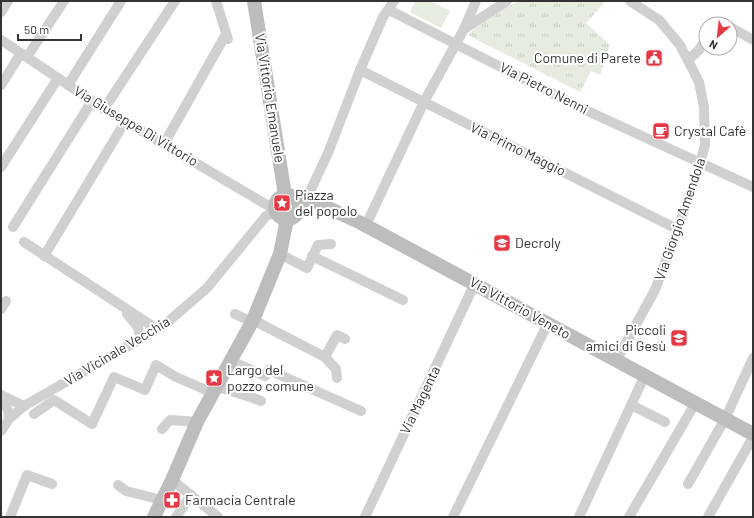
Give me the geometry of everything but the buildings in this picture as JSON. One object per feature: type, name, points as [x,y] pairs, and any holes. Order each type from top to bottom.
[{"type":"street","points":[[1,12],[8,1]]},
{"type":"street","points":[[1,85],[64,1]]},
{"type":"street","points":[[68,85],[121,1]]},
{"type":"street","points":[[104,109],[175,1]]},
{"type":"street","points":[[164,144],[228,38],[216,1]]},
{"type":"street","name":"Via Vittorio Emanuele","points":[[254,1],[285,195]]},
{"type":"street","points":[[366,225],[424,102],[455,42],[464,29],[476,1]]},
{"type":"street","points":[[464,29],[507,1]]},
{"type":"street","name":"Via Giorgio Amendola","points":[[617,359],[655,290],[702,162],[706,145],[704,108],[699,82],[688,60],[680,45],[664,26],[649,13],[630,1]]},
{"type":"street","points":[[279,212],[296,215],[328,153],[360,70],[383,17],[391,5]]},
{"type":"street","name":"Via Pietro Nenni","points":[[391,5],[455,42],[581,108],[753,186]]},
{"type":"street","points":[[738,32],[753,40]]},
{"type":"street","name":"Via Giuseppe Di Vittorio","points":[[1,40],[125,122],[279,212]]},
{"type":"street","points":[[688,60],[698,51]]},
{"type":"street","name":"Via Primo Maggio","points":[[360,70],[677,229]]},
{"type":"street","points":[[1,167],[58,78]]},
{"type":"street","points":[[13,227],[92,101]]},
{"type":"street","points":[[44,256],[125,122]]},
{"type":"street","points":[[154,517],[197,422],[253,321],[280,254],[279,197],[285,195]]},
{"type":"street","name":"Via Vittorio Veneto","points":[[285,195],[366,225],[617,359],[695,404],[753,434]]},
{"type":"street","name":"Via Vicinale Vecchia","points":[[1,431],[9,419],[24,406],[157,329],[178,315],[207,288],[266,216],[279,212]]},
{"type":"street","points":[[24,242],[125,312],[138,327],[140,338]]},
{"type":"street","points":[[280,254],[306,268],[318,245],[331,244]]},
{"type":"street","points":[[312,256],[403,300]]},
{"type":"street","name":"Via Magenta","points":[[365,517],[475,283]]},
{"type":"street","points":[[93,289],[157,329]]},
{"type":"street","points":[[235,314],[253,321],[325,357],[336,369],[337,378]]},
{"type":"street","points":[[453,517],[548,323]]},
{"type":"street","points":[[325,357],[337,335],[346,339]]},
{"type":"street","points":[[688,484],[725,419],[753,358]]},
{"type":"street","points":[[231,361],[264,376],[269,370],[361,411]]},
{"type":"street","points":[[34,414],[54,400],[92,424],[114,377],[145,390],[156,365],[176,377],[215,390],[241,393],[261,401]]},
{"type":"street","points":[[579,517],[645,375]]},
{"type":"street","points":[[1,396],[24,406]]},
{"type":"street","points":[[1,396],[8,410],[9,419]]},
{"type":"street","points":[[629,517],[695,404]]},
{"type":"street","points":[[631,406],[665,422]]},
{"type":"street","points":[[162,429],[170,420],[197,422]]},
{"type":"street","points":[[708,517],[753,437]]},
{"type":"street","points":[[10,517],[27,475],[52,484]]},
{"type":"street","points":[[172,480],[218,517]]},
{"type":"street","points":[[121,490],[162,500]]},
{"type":"street","points":[[176,517],[191,496]]},
{"type":"green space","points":[[415,1],[430,1],[450,11],[441,28],[410,12]]},
{"type":"green space","points":[[520,1],[605,2],[586,23],[610,45],[600,75],[591,71],[580,92],[468,35],[492,16]]},
{"type":"place","name":"Comune di Parete","points":[[654,58]]},
{"type":"place","name":"Crystal Cafè","points":[[661,131]]},
{"type":"place","name":"Piazza del popolo","points":[[282,203]]},
{"type":"place","name":"Decroly","points":[[502,243]]},
{"type":"place","name":"Piccoli amici di Gesù","points":[[679,338]]},
{"type":"place","name":"Largo del pozzo comune","points":[[214,378]]},
{"type":"place","name":"Farmacia Centrale","points":[[172,500]]}]
